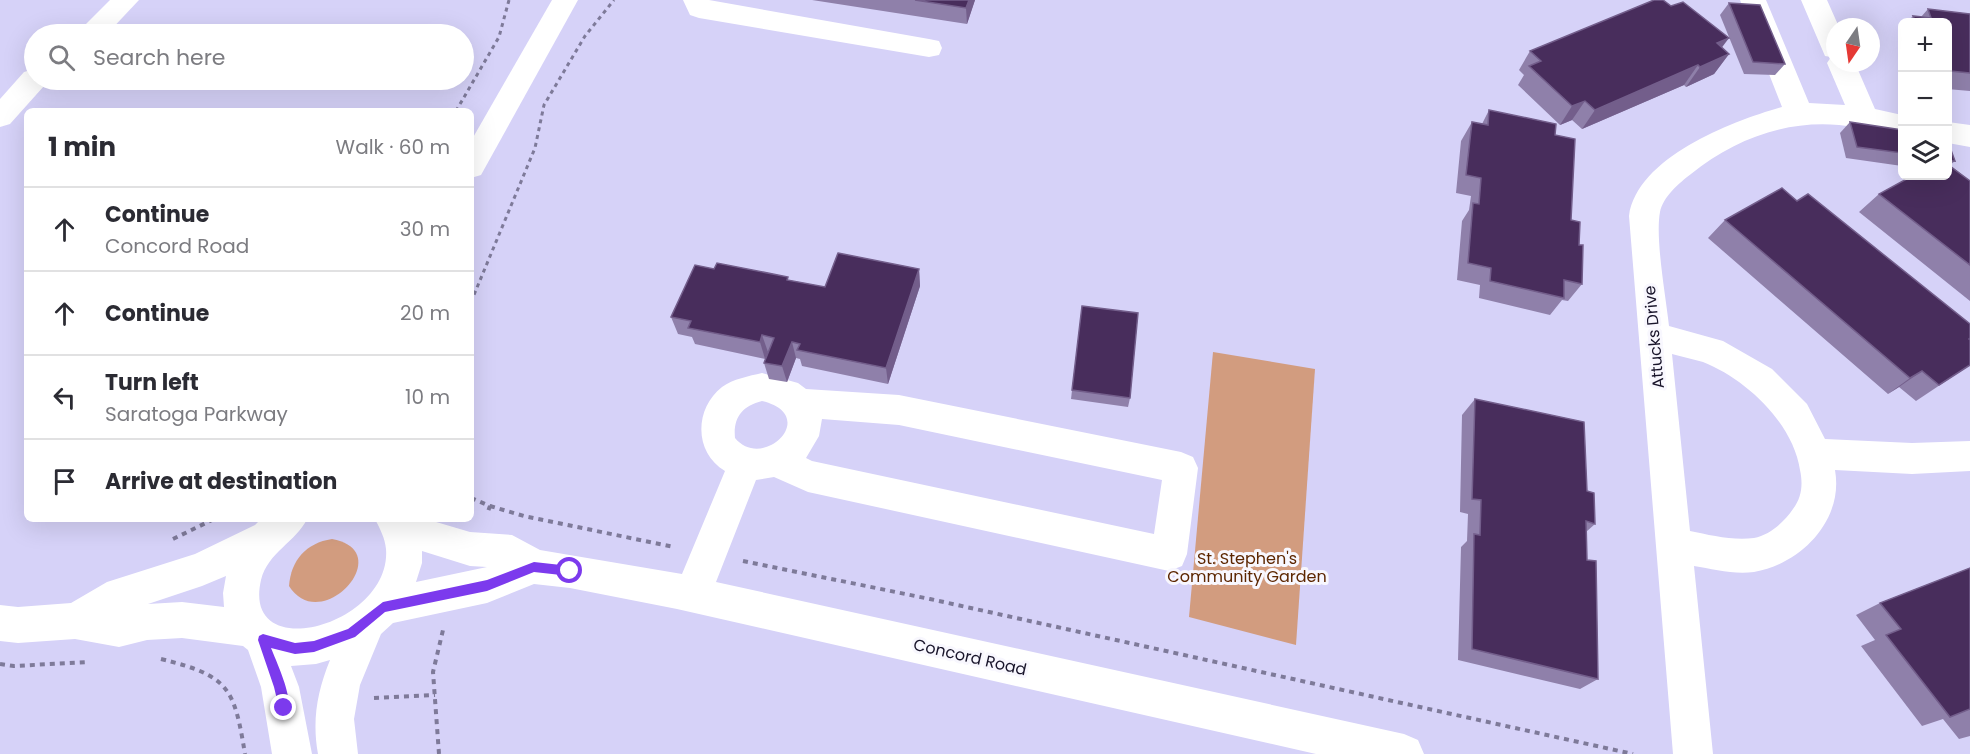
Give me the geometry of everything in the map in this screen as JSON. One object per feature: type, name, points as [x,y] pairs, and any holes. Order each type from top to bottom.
[{"type":"street","points":[[102,24],[126,0]]},
{"type":"street","points":[[474,162],[565,0]]},
{"type":"street","points":[[696,0],[699,9],[929,48]]},
{"type":"street","points":[[1753,0],[1799,114]]},
{"type":"street","points":[[1814,0],[1826,28]]},
{"type":"street","points":[[1845,72],[1863,117]]},
{"type":"street","points":[[0,117],[24,90]]},
{"type":"street","name":"Attucks Drive","points":[[1693,754],[1644,231],[1645,209],[1655,190],[1676,169],[1733,135],[1769,121],[1799,114],[1831,113],[1898,124]]},
{"type":"street","points":[[1952,134],[1970,136]]},
{"type":"street","points":[[1654,336],[1712,351],[1760,379],[1795,414],[1815,453],[1820,484],[1814,509],[1800,529],[1775,549],[1752,555],[1724,554],[1673,545]]},
{"type":"street","points":[[693,595],[707,554],[761,462],[790,453],[800,442],[805,428],[805,415],[800,403],[790,393],[777,388],[762,387],[742,393],[726,405],[720,416],[717,428],[718,440],[723,450],[733,459],[761,462],[808,476],[1169,554],[1180,468],[899,410],[800,403]]},
{"type":"street","points":[[1815,453],[1941,459],[1970,456]]},
{"type":"street","points":[[338,754],[334,741],[334,720],[339,683],[375,614],[394,591],[405,557],[405,542],[396,524]]},
{"type":"street","name":"Concord Road","points":[[396,524],[470,549],[512,552],[534,567]]},
{"type":"street","points":[[75,621],[120,595],[202,568],[278,528]]},
{"type":"street","points":[[278,528],[255,552],[241,585],[241,601],[244,616],[257,635],[280,687],[292,754]]},
{"type":"street","name":"Concord Road","points":[[375,614],[487,585],[534,567],[570,571],[693,595],[1404,754]]},
{"type":"street","points":[[0,623],[18,625],[75,621],[119,629],[147,622],[182,620],[257,635],[295,648],[314,647],[351,633],[375,614]]},
{"type":"path","points":[[474,80],[499,37],[509,0]]},
{"type":"path","points":[[474,295],[535,148],[544,105],[585,36],[614,0]]},
{"type":"path","points":[[458,108],[468,90]]},
{"type":"path","points":[[490,506],[524,516],[930,599],[1633,754]]},
{"type":"path","points":[[166,543],[208,522]]},
{"type":"path","points":[[439,754],[433,672],[443,628]]},
{"type":"path","points":[[158,659],[206,671],[230,691],[240,725],[245,754]]},
{"type":"path","points":[[0,664],[14,666],[96,661]]},
{"type":"green space","name":"St. Stephen's Community Garden","points":[[1213,352],[1315,369],[1296,645],[1189,617]]},
{"type":"green space","points":[[332,539],[351,547],[358,559],[356,573],[348,586],[334,597],[319,602],[303,599],[289,586],[293,568],[301,554],[307,549]]},
{"type":"building","points":[[915,0],[969,0],[966,8]]},
{"type":"building","points":[[1654,0],[1663,0],[1671,6],[1683,2],[1729,38],[1717,43],[1729,54],[1700,67],[1698,65],[1595,110],[1585,101],[1572,106],[1529,66],[1541,61],[1530,51]]},
{"type":"building","points":[[1729,3],[1760,5],[1785,64],[1753,62]]},
{"type":"building","points":[[1928,9],[1970,14],[1970,73],[1952,71],[1952,18],[1931,18]]},
{"type":"building","points":[[1489,110],[1556,124],[1555,135],[1575,139],[1571,220],[1580,222],[1579,245],[1583,245],[1582,284],[1564,280],[1564,298],[1490,281],[1491,268],[1468,263],[1473,203],[1479,204],[1481,178],[1466,175],[1472,122],[1488,125]]},
{"type":"building","points":[[1850,122],[1898,129],[1898,152],[1857,147]]},
{"type":"building","points":[[1952,168],[1970,181],[1970,265],[1879,194],[1905,180],[1952,180]]},
{"type":"building","points":[[1782,188],[1797,201],[1808,194],[1970,324],[1970,365],[1939,385],[1922,371],[1910,378],[1725,220]]},
{"type":"building","points":[[838,253],[919,269],[886,368],[797,350],[800,344],[792,342],[782,366],[764,363],[774,338],[762,335],[760,342],[688,328],[691,321],[671,317],[695,265],[714,269],[717,263],[825,287]]},
{"type":"building","points":[[1082,306],[1138,313],[1130,398],[1072,390]]},
{"type":"building","points":[[1475,399],[1584,422],[1587,491],[1594,493],[1595,524],[1586,521],[1587,560],[1596,561],[1598,679],[1472,649],[1474,534],[1480,535],[1481,500],[1472,499]]},
{"type":"building","points":[[1970,568],[1970,709],[1950,717],[1886,635],[1901,629],[1880,603]]},
{"type":"route","points":[[284,708],[280,687],[263,640],[278,646],[314,647],[333,642],[351,633],[383,607],[487,585],[534,567],[570,571]]}]
